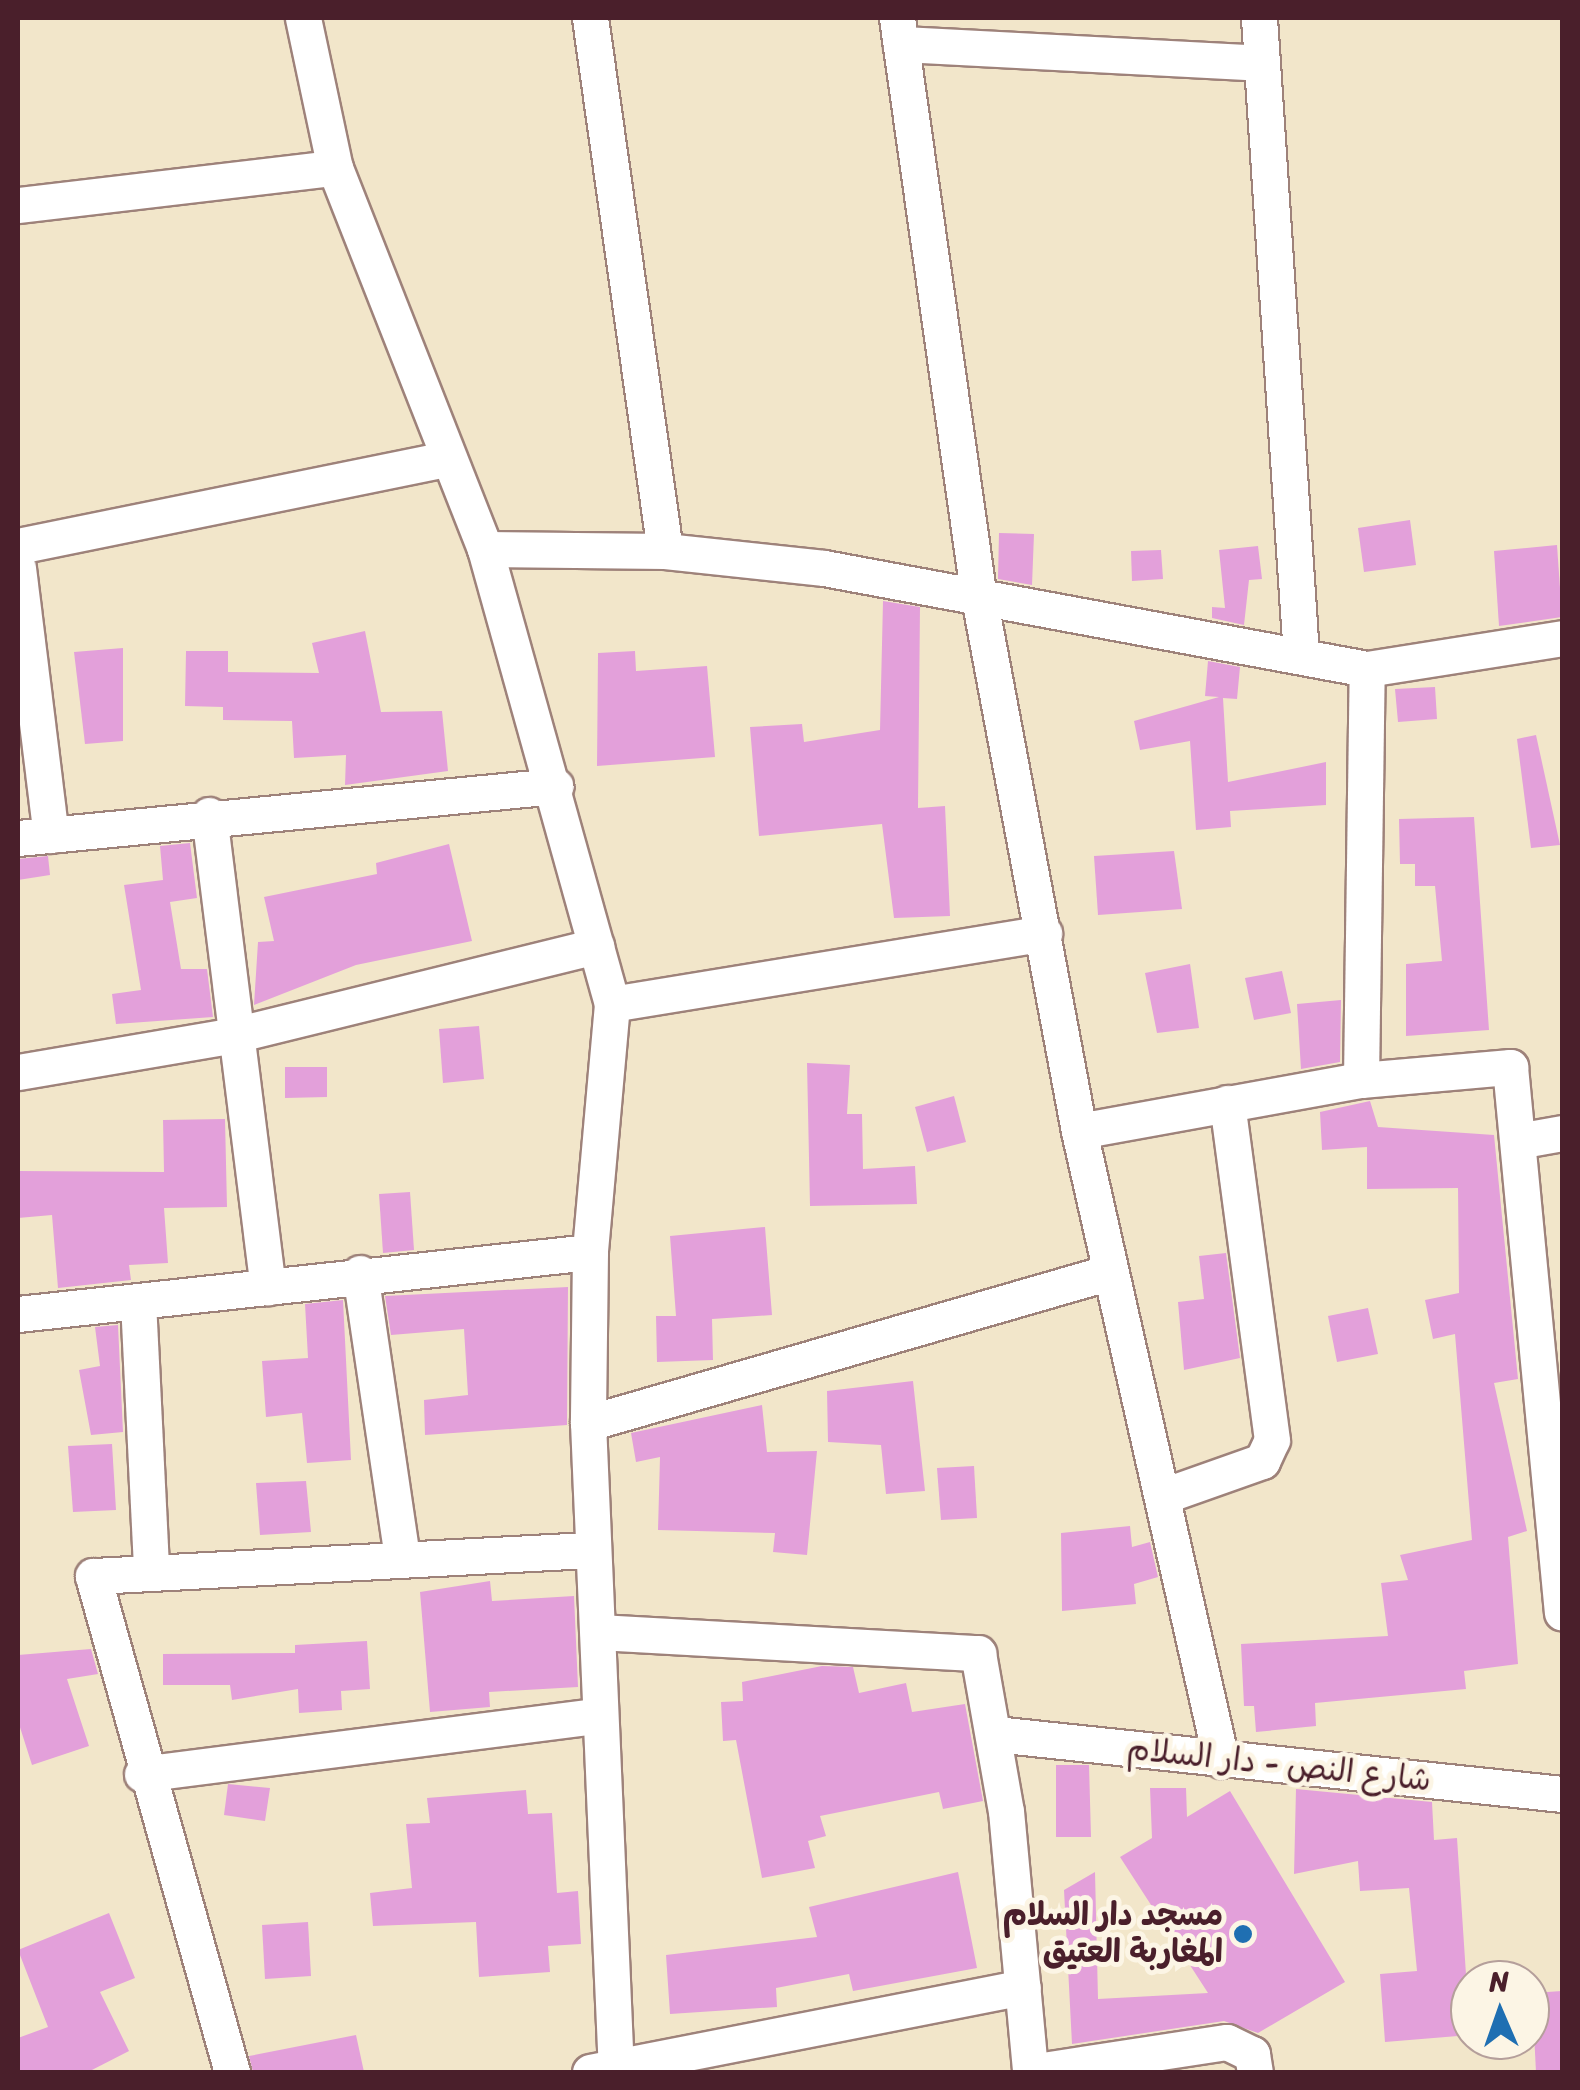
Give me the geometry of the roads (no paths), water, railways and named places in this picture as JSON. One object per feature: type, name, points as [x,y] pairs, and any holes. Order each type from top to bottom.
[{"type":"street","points":[[303,18],[335,168],[445,458],[485,549],[555,786],[612,1004],[590,1252],[588,1423],[591,1550],[598,1632],[596,1716],[607,2070],[1023,1987]]},
{"type":"street","points":[[590,18],[665,550]]},
{"type":"street","points":[[1260,18],[1301,656]]},
{"type":"street","points":[[1221,1760],[1166,1495],[1079,1131],[978,592],[899,30],[1262,62]]},
{"type":"street","points":[[18,205],[335,168]]},
{"type":"street","points":[[18,546],[445,458]]},
{"type":"street","points":[[485,549],[665,550],[978,592],[1366,669],[1562,638]]},
{"type":"street","points":[[18,568],[34,837],[209,815],[555,786]]},
{"type":"street","points":[[1360,1080],[1366,669]]},
{"type":"street","points":[[209,815],[268,1286]]},
{"type":"street","points":[[612,1004],[1044,933]]},
{"type":"street","points":[[18,1072],[234,1034],[596,946]]},
{"type":"street","points":[[1079,1131],[1360,1080],[1510,1067],[1551,1323],[1562,1613]]},
{"type":"street","points":[[1166,1495],[1262,1461],[1272,1440],[1227,1103]]},
{"type":"street","points":[[1523,1140],[1562,1132]]},
{"type":"street","points":[[18,1314],[360,1273],[590,1252]]},
{"type":"street","points":[[588,1423],[1110,1272]]},
{"type":"street","points":[[360,1273],[402,1558]]},
{"type":"street","points":[[138,1300],[151,1568]]},
{"type":"street","points":[[232,2072],[142,1774],[91,1585],[106,1568],[591,1550]]},
{"type":"street","points":[[598,1632],[968,1650],[984,1663],[995,1734],[1030,2072],[1227,2042],[1252,2054],[1255,2072]]},
{"type":"street","points":[[142,1774],[596,1716]]},
{"type":"street","name":"شارع النص - دار السلام","points":[[995,1734],[1562,1794]]},
{"type":"place","name":"مسجد دار السلام المغاربة العتيق","points":[[1243,1934]]}]
